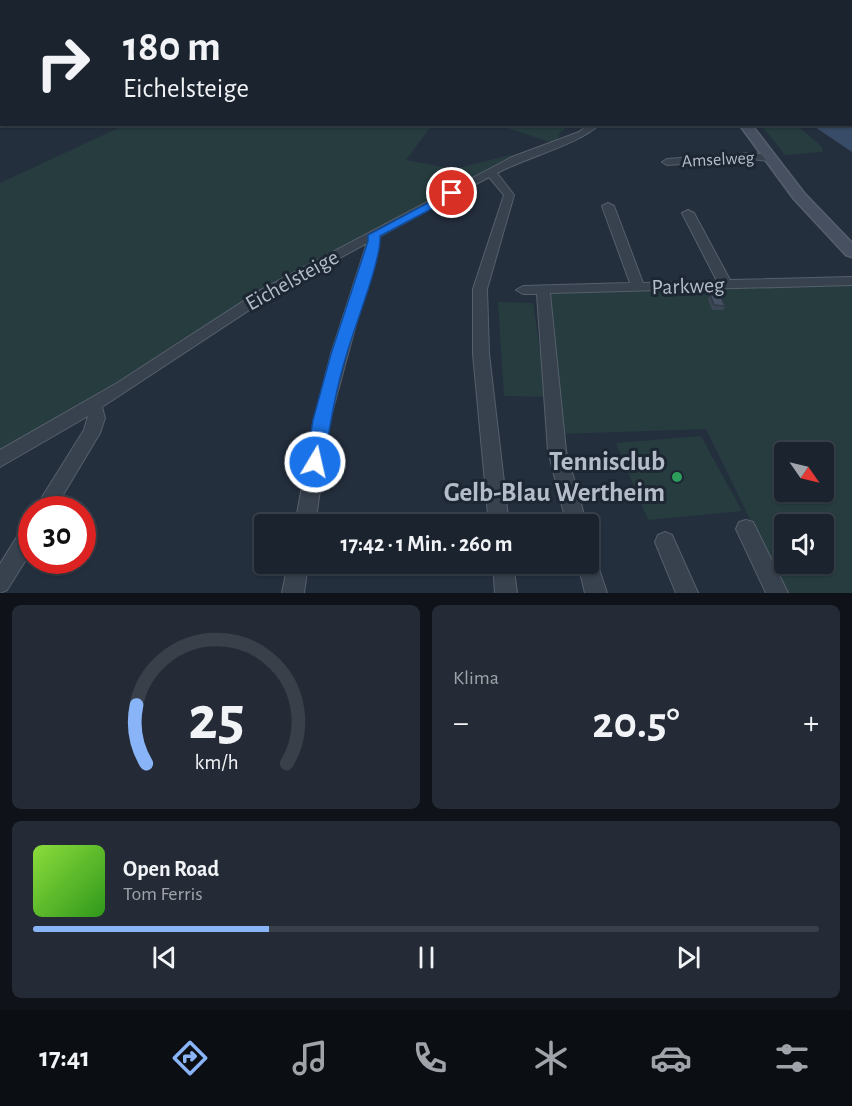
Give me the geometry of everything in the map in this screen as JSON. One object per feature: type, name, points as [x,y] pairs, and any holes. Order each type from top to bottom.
[{"type":"main road","points":[[746,126],[799,196],[852,252]]},
{"type":"street","name":"Eichelsteige","points":[[0,459],[93,405],[264,294],[515,159],[582,134],[593,126]]},
{"type":"street","name":"Amselweg","points":[[667,162],[752,156],[769,158]]},
{"type":"street","points":[[491,172],[509,195],[480,289],[481,354],[498,514]]},
{"type":"street","points":[[608,206],[639,288]]},
{"type":"street","points":[[688,213],[724,284]]},
{"type":"street","points":[[307,514],[322,420],[339,354],[372,251],[374,235]]},
{"type":"street","name":"Parkweg","points":[[523,290],[852,281]]},
{"type":"street","points":[[543,290],[557,451],[574,514]]},
{"type":"street","points":[[53,496],[91,433],[97,418],[93,405]]},
{"type":"street","points":[[746,529],[777,593]]},
{"type":"street","points":[[665,542],[687,593]]},
{"type":"street","points":[[0,583],[18,554]]},
{"type":"street","points":[[293,593],[296,574]]},
{"type":"street","points":[[504,574],[506,593]]},
{"type":"street","points":[[591,574],[596,593]]},
{"type":"green space","points":[[123,126],[431,126],[406,160],[454,169],[510,155],[515,159],[314,266],[114,400],[0,465],[0,183]]},
{"type":"green space","points":[[501,126],[568,126],[560,133],[556,144]]},
{"type":"green space","points":[[762,126],[798,126],[823,148],[822,152],[785,155]]},
{"type":"green space","points":[[852,282],[852,593],[786,593],[777,574],[834,574],[834,514],[774,514],[774,568],[706,429],[556,434],[543,290]]},
{"type":"green space","points":[[498,302],[533,303],[547,397],[504,396]]},
{"type":"green space","name":"Tennisclub Gelb-Blau Wertheim","points":[[701,436],[742,511],[648,520],[616,443]]},
{"type":"water","points":[[813,126],[852,126],[852,152]]},
{"type":"building","points":[[710,295],[720,295],[725,306],[714,305]]},
{"type":"place","name":"Tennisclub Gelb-Blau Wertheim","points":[[677,477]]},
{"type":"route","points":[[315,462],[322,420],[339,354],[366,272],[374,235],[452,193]]}]
